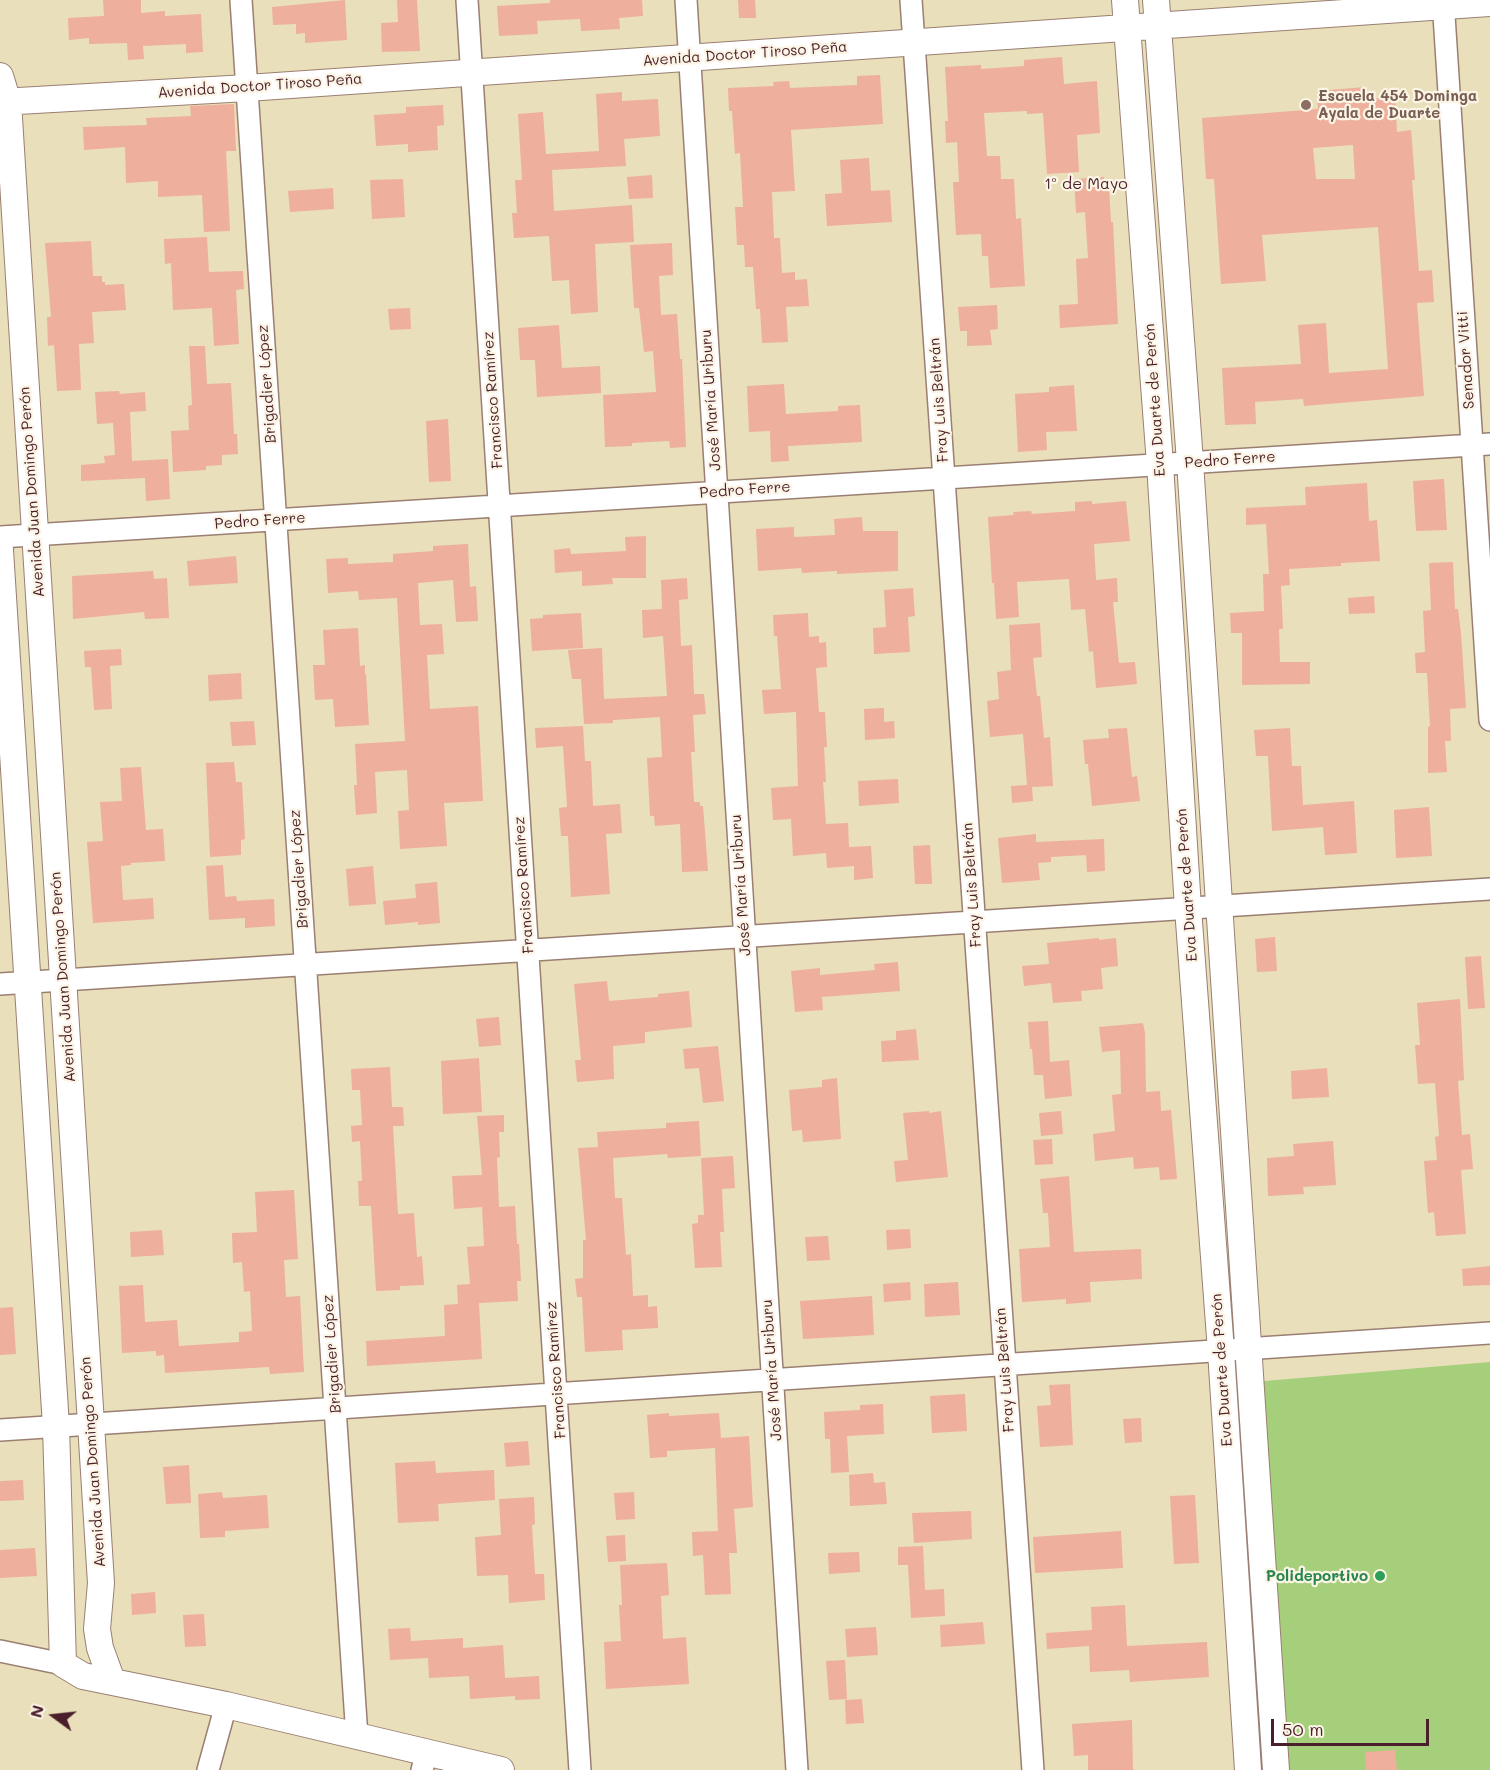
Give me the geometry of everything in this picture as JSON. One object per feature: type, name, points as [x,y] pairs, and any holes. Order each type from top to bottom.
[{"type":"street","name":"Brigadier López","points":[[241,0],[357,1737]]},
{"type":"street","name":"Francisco Ramírez","points":[[467,0],[558,1393],[580,1770]]},
{"type":"street","name":"José María Uriburu","points":[[686,0],[797,1770]]},
{"type":"street","name":"Fray Luis Beltrán","points":[[911,0],[1033,1770]]},
{"type":"street","name":"Eva Duarte de Perón","points":[[1125,0],[1160,464],[1188,908],[1221,1351],[1248,1770]]},
{"type":"street","name":"Senador Vitti","points":[[1443,3],[1481,444],[1490,720]]},
{"type":"street","name":"Avenida Doctor Tiroso Peña","points":[[4,102],[247,88],[1126,27],[1157,12],[1490,3]]},
{"type":"street","name":"Eva Duarte de Perón","points":[[1157,12],[1190,462],[1276,1770]]},
{"type":"street","name":"Avenida Juan Domingo Perón","points":[[0,76],[4,102],[35,535],[101,1583],[97,1629],[100,1648],[112,1681]]},
{"type":"street","name":"Pedro Ferre","points":[[0,537],[1481,444]]},
{"type":"street","points":[[0,550],[56,1426],[63,1664]]},
{"type":"street","points":[[0,984],[1490,888]]},
{"type":"street","points":[[0,1430],[1490,1333]]},
{"type":"street","points":[[0,1651],[63,1664],[83,1676],[226,1705],[357,1737],[425,1761],[501,1770]]},
{"type":"street","points":[[208,1770],[226,1705]]},
{"type":"green space","name":"Polideportivo","points":[[1490,1362],[1490,1770],[1285,1770],[1253,1382]]},
{"type":"building","points":[[103,0],[141,0],[141,13],[165,11],[165,16],[201,14],[203,52],[186,53],[186,44],[143,46],[144,59],[128,60],[127,43],[89,44],[89,38],[69,40],[68,18],[104,16]]},
{"type":"building","points":[[345,0],[347,40],[305,43],[305,33],[296,34],[296,24],[273,25],[272,7]]},
{"type":"building","points":[[397,0],[417,0],[420,51],[382,52],[381,23],[398,22]]},
{"type":"building","points":[[550,0],[642,0],[643,16],[619,18],[620,29],[581,31],[580,19],[537,21],[538,34],[499,36],[497,6],[550,3]]},
{"type":"building","points":[[738,0],[755,0],[756,18],[739,18]]},
{"type":"building","points":[[1062,57],[1064,84],[1097,81],[1100,133],[1077,135],[1079,172],[1047,174],[1043,113],[1027,114],[1027,111],[984,113],[987,156],[1000,156],[1001,179],[1014,179],[1016,219],[1021,218],[1025,286],[990,288],[988,256],[982,256],[981,234],[956,235],[953,182],[959,182],[957,142],[946,143],[945,121],[948,121],[945,67],[981,65],[981,69],[1024,66],[1024,60]]},
{"type":"building","points":[[880,75],[883,124],[791,130],[795,191],[772,192],[774,238],[780,238],[782,273],[795,272],[795,280],[807,279],[809,306],[786,307],[788,342],[762,343],[760,309],[756,309],[753,267],[745,267],[744,245],[737,245],[735,207],[743,207],[740,153],[735,154],[728,88],[774,86],[773,82],[789,81],[790,88],[857,85],[857,76]]},
{"type":"building","points":[[1365,87],[1366,99],[1395,97],[1397,132],[1411,130],[1415,180],[1412,180],[1419,271],[1432,270],[1434,302],[1417,303],[1424,396],[1304,406],[1303,399],[1255,402],[1256,424],[1225,425],[1222,368],[1301,364],[1298,325],[1326,323],[1329,373],[1388,369],[1378,227],[1262,235],[1266,281],[1221,284],[1214,179],[1206,179],[1202,118],[1318,109],[1317,91]],"holes":[[[1353,145],[1355,179],[1316,179],[1313,148]]]},
{"type":"building","points":[[622,92],[622,101],[658,99],[660,136],[624,139],[626,166],[552,170],[554,211],[632,205],[634,242],[595,244],[598,312],[571,314],[569,280],[552,281],[549,236],[514,238],[512,213],[517,213],[515,180],[522,180],[518,114],[543,112],[546,154],[599,151],[596,94]]},
{"type":"building","points":[[234,104],[236,151],[226,151],[230,231],[204,232],[202,195],[158,197],[158,181],[126,183],[125,147],[84,150],[83,127],[147,125],[146,118],[191,116],[190,106]]},
{"type":"building","points":[[443,105],[444,125],[437,126],[438,150],[408,152],[408,144],[376,146],[374,115],[406,113],[406,107]]},
{"type":"building","points":[[869,158],[871,191],[890,190],[892,222],[827,226],[825,194],[842,193],[840,160]]},
{"type":"building","points":[[652,175],[653,198],[629,199],[627,177]]},
{"type":"building","points":[[1104,177],[1105,187],[1109,187],[1111,222],[1113,222],[1118,324],[1060,328],[1059,305],[1078,304],[1076,259],[1088,258],[1085,212],[1076,213],[1074,179]]},
{"type":"building","points":[[403,179],[405,217],[372,219],[370,180]]},
{"type":"building","points":[[333,188],[334,209],[290,212],[288,191]]},
{"type":"building","points":[[207,237],[209,272],[243,271],[244,289],[236,290],[239,344],[214,346],[212,308],[173,310],[171,263],[165,264],[164,239]]},
{"type":"building","points":[[91,241],[93,276],[102,276],[102,282],[105,282],[105,285],[124,284],[126,310],[92,312],[94,343],[79,344],[81,390],[57,391],[54,345],[48,346],[47,317],[51,317],[45,243]]},
{"type":"building","points":[[672,243],[673,275],[659,276],[661,315],[677,314],[680,359],[682,359],[686,447],[670,448],[669,441],[605,447],[603,395],[656,392],[653,351],[644,352],[639,308],[634,308],[630,245]]},
{"type":"building","points":[[997,305],[998,329],[990,330],[992,345],[967,346],[967,331],[960,331],[958,307]]},
{"type":"building","points":[[410,308],[411,329],[390,330],[388,309]]},
{"type":"building","points":[[559,325],[562,368],[600,366],[601,393],[537,397],[535,360],[520,360],[518,328]]},
{"type":"building","points":[[189,346],[205,346],[207,384],[231,383],[234,434],[237,434],[238,454],[222,455],[222,465],[206,466],[206,470],[173,472],[171,431],[189,430],[188,406],[192,405]]},
{"type":"building","points":[[784,384],[786,414],[838,411],[838,406],[860,405],[862,442],[788,446],[789,461],[771,462],[770,431],[749,432],[747,386]]},
{"type":"building","points":[[1074,385],[1077,431],[1046,432],[1047,450],[1018,452],[1015,394],[1049,392],[1049,387]]},
{"type":"building","points":[[119,391],[120,394],[145,392],[146,411],[130,412],[132,461],[168,459],[170,499],[146,501],[145,478],[81,481],[81,465],[105,463],[104,456],[115,455],[113,423],[97,424],[95,392]]},
{"type":"building","points":[[448,419],[451,481],[429,482],[426,421]]},
{"type":"building","points":[[1444,479],[1447,530],[1416,531],[1413,481]]},
{"type":"building","points":[[1367,483],[1369,521],[1377,520],[1380,561],[1289,569],[1290,585],[1281,586],[1283,629],[1279,629],[1280,662],[1310,662],[1310,684],[1242,685],[1242,633],[1231,633],[1230,613],[1264,611],[1263,574],[1269,574],[1266,524],[1246,525],[1246,508],[1306,505],[1305,487]]},
{"type":"building","points":[[1092,501],[1092,504],[1126,501],[1130,541],[1094,544],[1096,580],[1117,578],[1118,602],[1113,602],[1119,663],[1135,662],[1137,684],[1096,688],[1093,651],[1089,652],[1085,609],[1071,610],[1069,579],[1017,582],[1019,617],[996,619],[988,517],[1014,515],[1013,512],[1031,511],[1032,514],[1075,511],[1075,502]]},
{"type":"building","points":[[862,517],[863,531],[898,531],[898,571],[802,573],[801,568],[758,571],[756,529],[794,527],[794,537],[835,535],[834,519]]},
{"type":"building","points":[[646,536],[646,578],[612,578],[613,584],[582,586],[582,571],[555,573],[554,550],[570,548],[571,554],[626,551],[625,537]]},
{"type":"building","points":[[468,544],[470,587],[476,586],[478,621],[456,622],[453,580],[418,583],[420,625],[442,624],[444,654],[427,655],[430,709],[478,706],[483,801],[444,803],[447,846],[400,849],[398,811],[409,810],[407,770],[375,772],[377,813],[356,815],[354,785],[357,785],[355,744],[405,741],[397,598],[359,600],[358,591],[328,593],[326,559],[348,558],[348,564],[393,562],[393,554],[433,551],[433,546]]},
{"type":"building","points":[[236,556],[238,583],[189,586],[187,561]]},
{"type":"building","points":[[1453,562],[1455,609],[1458,609],[1461,633],[1466,708],[1450,709],[1451,741],[1445,741],[1447,772],[1428,773],[1428,727],[1430,726],[1427,673],[1416,673],[1415,653],[1425,652],[1423,611],[1431,610],[1429,563]]},
{"type":"building","points":[[153,571],[154,579],[167,578],[169,618],[145,619],[144,612],[73,619],[72,576]]},
{"type":"building","points":[[687,578],[688,599],[679,600],[681,646],[692,645],[694,694],[704,694],[706,714],[693,715],[695,752],[691,752],[694,802],[700,802],[700,806],[703,806],[708,871],[682,872],[680,824],[655,826],[654,816],[650,816],[647,758],[662,757],[660,717],[584,724],[581,679],[572,679],[568,650],[602,648],[604,699],[667,696],[663,636],[643,638],[642,610],[662,609],[661,580]]},
{"type":"building","points":[[913,588],[915,616],[908,617],[910,652],[874,654],[873,628],[886,627],[884,590]]},
{"type":"building","points":[[1374,596],[1375,613],[1349,614],[1348,598]]},
{"type":"building","points":[[581,613],[583,648],[532,651],[530,619],[543,618],[543,615]]},
{"type":"building","points":[[808,613],[809,637],[819,636],[819,643],[826,642],[827,667],[816,668],[819,712],[825,712],[826,782],[823,782],[826,824],[848,823],[849,847],[871,846],[873,878],[854,880],[854,866],[827,868],[826,853],[793,856],[791,819],[773,820],[771,788],[798,786],[796,712],[764,714],[762,690],[781,689],[773,615]]},
{"type":"building","points":[[1040,623],[1042,657],[1033,658],[1044,738],[1050,737],[1053,786],[1032,787],[1033,801],[1012,803],[1011,786],[1027,785],[1023,734],[990,737],[987,701],[999,699],[997,672],[1011,670],[1009,625]]},
{"type":"building","points":[[358,628],[360,666],[365,665],[369,725],[335,727],[333,699],[315,700],[313,665],[325,665],[323,630]]},
{"type":"building","points":[[121,649],[122,665],[110,666],[112,709],[94,710],[91,667],[85,667],[84,651]]},
{"type":"building","points":[[241,673],[242,699],[209,701],[208,675]]},
{"type":"building","points":[[884,708],[884,722],[894,721],[895,738],[865,740],[864,709]]},
{"type":"building","points":[[254,721],[256,745],[232,746],[230,722]]},
{"type":"building","points":[[583,726],[585,761],[591,761],[593,806],[620,804],[622,833],[606,834],[610,894],[571,897],[568,836],[561,836],[559,808],[567,807],[563,746],[536,748],[535,728]]},
{"type":"building","points":[[1127,728],[1132,777],[1137,776],[1140,801],[1092,806],[1083,740],[1109,738],[1108,729]]},
{"type":"building","points":[[1290,728],[1292,766],[1301,766],[1303,805],[1354,801],[1357,853],[1325,855],[1323,827],[1272,831],[1268,756],[1256,756],[1254,730]]},
{"type":"building","points":[[234,762],[236,782],[242,782],[245,839],[241,840],[241,855],[210,857],[206,763]]},
{"type":"building","points":[[141,767],[146,830],[163,829],[165,861],[131,863],[131,865],[121,866],[123,900],[153,898],[154,919],[93,923],[87,842],[103,841],[100,802],[122,801],[120,768]]},
{"type":"building","points":[[898,779],[899,803],[859,806],[858,781]]},
{"type":"building","points":[[1429,807],[1432,856],[1396,858],[1394,810]]},
{"type":"building","points":[[1036,834],[1036,842],[1104,839],[1105,871],[1087,872],[1086,855],[1051,857],[1051,862],[1038,863],[1040,880],[1002,883],[998,838]]},
{"type":"building","points":[[930,845],[932,884],[915,884],[913,846]]},
{"type":"building","points":[[223,865],[225,897],[236,896],[237,901],[274,899],[275,926],[245,928],[245,918],[209,920],[206,866]]},
{"type":"building","points":[[373,866],[376,904],[349,906],[346,869]]},
{"type":"building","points":[[437,882],[440,923],[385,925],[383,901],[416,898],[415,884]]},
{"type":"building","points":[[1275,937],[1277,971],[1257,972],[1255,939]]},
{"type":"building","points":[[1099,938],[1099,940],[1116,938],[1118,966],[1101,968],[1103,989],[1081,991],[1082,1001],[1053,1003],[1051,983],[1024,986],[1022,966],[1049,964],[1047,943]]},
{"type":"building","points":[[1481,956],[1485,1008],[1468,1009],[1465,957]]},
{"type":"building","points":[[898,962],[900,991],[822,997],[823,1010],[795,1012],[791,971],[820,968],[820,975],[875,970],[874,964]]},
{"type":"building","points":[[607,981],[609,1001],[658,997],[658,994],[689,991],[692,1027],[645,1032],[645,1043],[613,1046],[614,1079],[577,1082],[575,1060],[581,1060],[574,984]]},
{"type":"building","points":[[1460,999],[1464,1080],[1458,1081],[1462,1135],[1470,1134],[1473,1169],[1461,1170],[1466,1234],[1436,1236],[1434,1212],[1428,1213],[1424,1161],[1437,1160],[1435,1137],[1439,1136],[1435,1083],[1418,1084],[1415,1045],[1420,1045],[1417,1003]]},
{"type":"building","points":[[499,1017],[501,1045],[479,1047],[476,1019]]},
{"type":"building","points":[[1048,1021],[1050,1062],[1069,1060],[1072,1096],[1045,1099],[1043,1075],[1034,1075],[1028,1022]]},
{"type":"building","points":[[1143,1023],[1146,1092],[1160,1091],[1161,1111],[1171,1110],[1177,1179],[1160,1180],[1159,1167],[1134,1169],[1133,1157],[1095,1161],[1093,1134],[1115,1131],[1112,1095],[1121,1094],[1120,1050],[1102,1052],[1099,1027]]},
{"type":"building","points":[[916,1029],[919,1060],[882,1062],[881,1041],[896,1040],[896,1031]]},
{"type":"building","points":[[718,1046],[724,1101],[703,1103],[699,1068],[685,1069],[683,1049]]},
{"type":"building","points":[[479,1058],[482,1112],[443,1114],[441,1061]]},
{"type":"building","points":[[390,1067],[392,1107],[403,1107],[404,1126],[393,1126],[398,1214],[414,1213],[417,1257],[422,1256],[424,1285],[400,1286],[400,1290],[376,1291],[371,1206],[359,1206],[358,1181],[362,1181],[360,1141],[352,1142],[351,1126],[362,1125],[360,1090],[352,1090],[351,1069]]},
{"type":"building","points":[[1327,1068],[1329,1097],[1292,1099],[1291,1071]]},
{"type":"building","points":[[837,1078],[841,1139],[803,1142],[802,1130],[792,1131],[789,1090],[822,1087],[822,1080]]},
{"type":"building","points":[[929,1111],[929,1113],[941,1111],[948,1177],[896,1182],[894,1161],[908,1160],[903,1113]]},
{"type":"building","points":[[1061,1111],[1063,1134],[1041,1136],[1039,1113]]},
{"type":"building","points":[[504,1115],[504,1132],[499,1132],[500,1157],[497,1158],[499,1207],[515,1206],[521,1281],[517,1281],[518,1301],[479,1303],[482,1359],[367,1366],[366,1341],[445,1336],[444,1305],[458,1304],[457,1285],[470,1284],[467,1247],[484,1246],[482,1207],[454,1209],[452,1176],[482,1175],[477,1116]]},
{"type":"building","points":[[699,1121],[701,1156],[668,1158],[667,1154],[613,1158],[615,1198],[622,1198],[626,1255],[631,1254],[633,1296],[648,1295],[648,1307],[657,1306],[658,1328],[622,1330],[623,1350],[585,1352],[582,1297],[577,1297],[575,1279],[583,1278],[583,1240],[586,1240],[578,1148],[598,1147],[597,1132],[666,1128],[666,1123]]},
{"type":"building","points":[[1052,1139],[1053,1164],[1035,1165],[1033,1140]]},
{"type":"building","points":[[1333,1141],[1336,1185],[1303,1187],[1304,1194],[1268,1196],[1267,1158],[1294,1156],[1293,1144]]},
{"type":"building","points":[[733,1156],[735,1188],[722,1189],[724,1232],[720,1232],[722,1267],[695,1268],[692,1224],[698,1223],[698,1215],[704,1215],[701,1158]]},
{"type":"building","points":[[1069,1176],[1074,1252],[1141,1249],[1142,1279],[1090,1282],[1091,1302],[1066,1304],[1066,1299],[1022,1302],[1019,1249],[1050,1247],[1048,1213],[1043,1213],[1040,1179]]},
{"type":"building","points":[[294,1190],[298,1259],[284,1260],[286,1297],[300,1296],[304,1372],[270,1374],[269,1367],[165,1373],[164,1355],[156,1356],[156,1351],[122,1353],[119,1286],[143,1285],[145,1322],[177,1320],[179,1346],[239,1342],[239,1332],[252,1331],[250,1291],[244,1292],[242,1262],[233,1263],[232,1233],[257,1232],[255,1192]]},
{"type":"building","points":[[910,1229],[911,1248],[887,1250],[886,1230]]},
{"type":"building","points":[[162,1230],[164,1255],[131,1257],[130,1232]]},
{"type":"building","points":[[828,1236],[830,1260],[807,1261],[805,1237]]},
{"type":"building","points":[[1490,1266],[1490,1285],[1463,1286],[1462,1269]]},
{"type":"building","points":[[910,1282],[911,1300],[884,1302],[883,1284]]},
{"type":"building","points":[[958,1282],[960,1315],[925,1317],[924,1284]]},
{"type":"building","points":[[872,1296],[874,1335],[803,1339],[800,1301]]},
{"type":"building","points":[[13,1307],[16,1354],[0,1355],[0,1308]]},
{"type":"building","points":[[1070,1384],[1073,1445],[1040,1447],[1037,1406],[1051,1405],[1049,1385]]},
{"type":"building","points":[[965,1394],[967,1431],[932,1433],[930,1396]]},
{"type":"building","points":[[883,1404],[884,1434],[847,1436],[849,1472],[831,1473],[830,1439],[825,1439],[824,1412],[860,1410],[860,1405]]},
{"type":"building","points":[[669,1413],[669,1416],[719,1413],[721,1438],[749,1436],[753,1507],[734,1509],[737,1553],[729,1553],[731,1594],[705,1595],[703,1555],[693,1556],[692,1532],[718,1531],[715,1448],[667,1451],[667,1457],[650,1458],[647,1415]]},
{"type":"building","points":[[1141,1418],[1142,1442],[1125,1443],[1123,1419]]},
{"type":"building","points":[[528,1441],[530,1465],[506,1467],[504,1443]]},
{"type":"building","points":[[435,1461],[436,1473],[494,1470],[495,1500],[438,1504],[439,1521],[398,1523],[395,1463]]},
{"type":"building","points":[[189,1465],[191,1503],[166,1504],[163,1467]]},
{"type":"building","points":[[873,1473],[874,1483],[885,1482],[887,1504],[850,1506],[849,1475]]},
{"type":"building","points":[[23,1480],[24,1500],[0,1501],[0,1481]]},
{"type":"building","points":[[222,1492],[223,1498],[267,1495],[269,1528],[225,1531],[225,1537],[200,1538],[198,1494]]},
{"type":"building","points":[[634,1492],[635,1519],[616,1520],[614,1493]]},
{"type":"building","points":[[1195,1495],[1199,1563],[1174,1564],[1170,1496]]},
{"type":"building","points":[[534,1497],[535,1524],[532,1525],[535,1574],[544,1574],[545,1600],[509,1603],[508,1575],[477,1576],[475,1537],[501,1535],[499,1499]]},
{"type":"building","points":[[971,1511],[972,1539],[914,1543],[912,1513]]},
{"type":"building","points":[[1121,1531],[1123,1568],[1035,1573],[1033,1537]]},
{"type":"building","points":[[625,1535],[626,1561],[608,1562],[606,1536]]},
{"type":"building","points":[[923,1546],[925,1590],[944,1589],[945,1616],[911,1618],[908,1565],[898,1565],[898,1547]]},
{"type":"building","points":[[35,1548],[37,1576],[0,1578],[0,1550]]},
{"type":"building","points":[[859,1552],[860,1572],[829,1574],[828,1553]]},
{"type":"building","points":[[667,1563],[669,1595],[661,1596],[663,1639],[686,1637],[689,1684],[606,1689],[604,1642],[621,1641],[620,1565]]},
{"type":"building","points":[[155,1592],[156,1613],[132,1615],[131,1594]]},
{"type":"building","points":[[1125,1605],[1127,1646],[1207,1642],[1209,1677],[1130,1682],[1129,1670],[1090,1672],[1089,1646],[1047,1649],[1046,1633],[1092,1630],[1091,1607]]},
{"type":"building","points":[[204,1614],[206,1646],[185,1647],[183,1615]]},
{"type":"building","points":[[983,1622],[985,1644],[941,1647],[940,1625]]},
{"type":"building","points":[[876,1627],[878,1655],[847,1657],[845,1629]]},
{"type":"building","points":[[410,1628],[411,1641],[463,1638],[463,1648],[503,1645],[505,1678],[539,1676],[540,1699],[515,1700],[515,1696],[470,1699],[469,1676],[429,1678],[428,1658],[390,1660],[388,1629]]},
{"type":"building","points":[[845,1660],[847,1699],[829,1700],[826,1661]]},
{"type":"building","points":[[862,1699],[864,1723],[846,1724],[845,1700]]},
{"type":"building","points":[[1132,1720],[1133,1770],[1088,1770],[1088,1755],[1074,1756],[1072,1724]]},
{"type":"building","points":[[1395,1750],[1397,1770],[1366,1770],[1365,1752]]},
{"type":"place","name":"Escuela 454 Dominga Ayala de Duarte","points":[[1306,105]]},
{"type":"place","name":"Polideportivo","points":[[1380,1576]]},
{"type":"district","name":"1º de Mayo","points":[[1086,184]]}]
